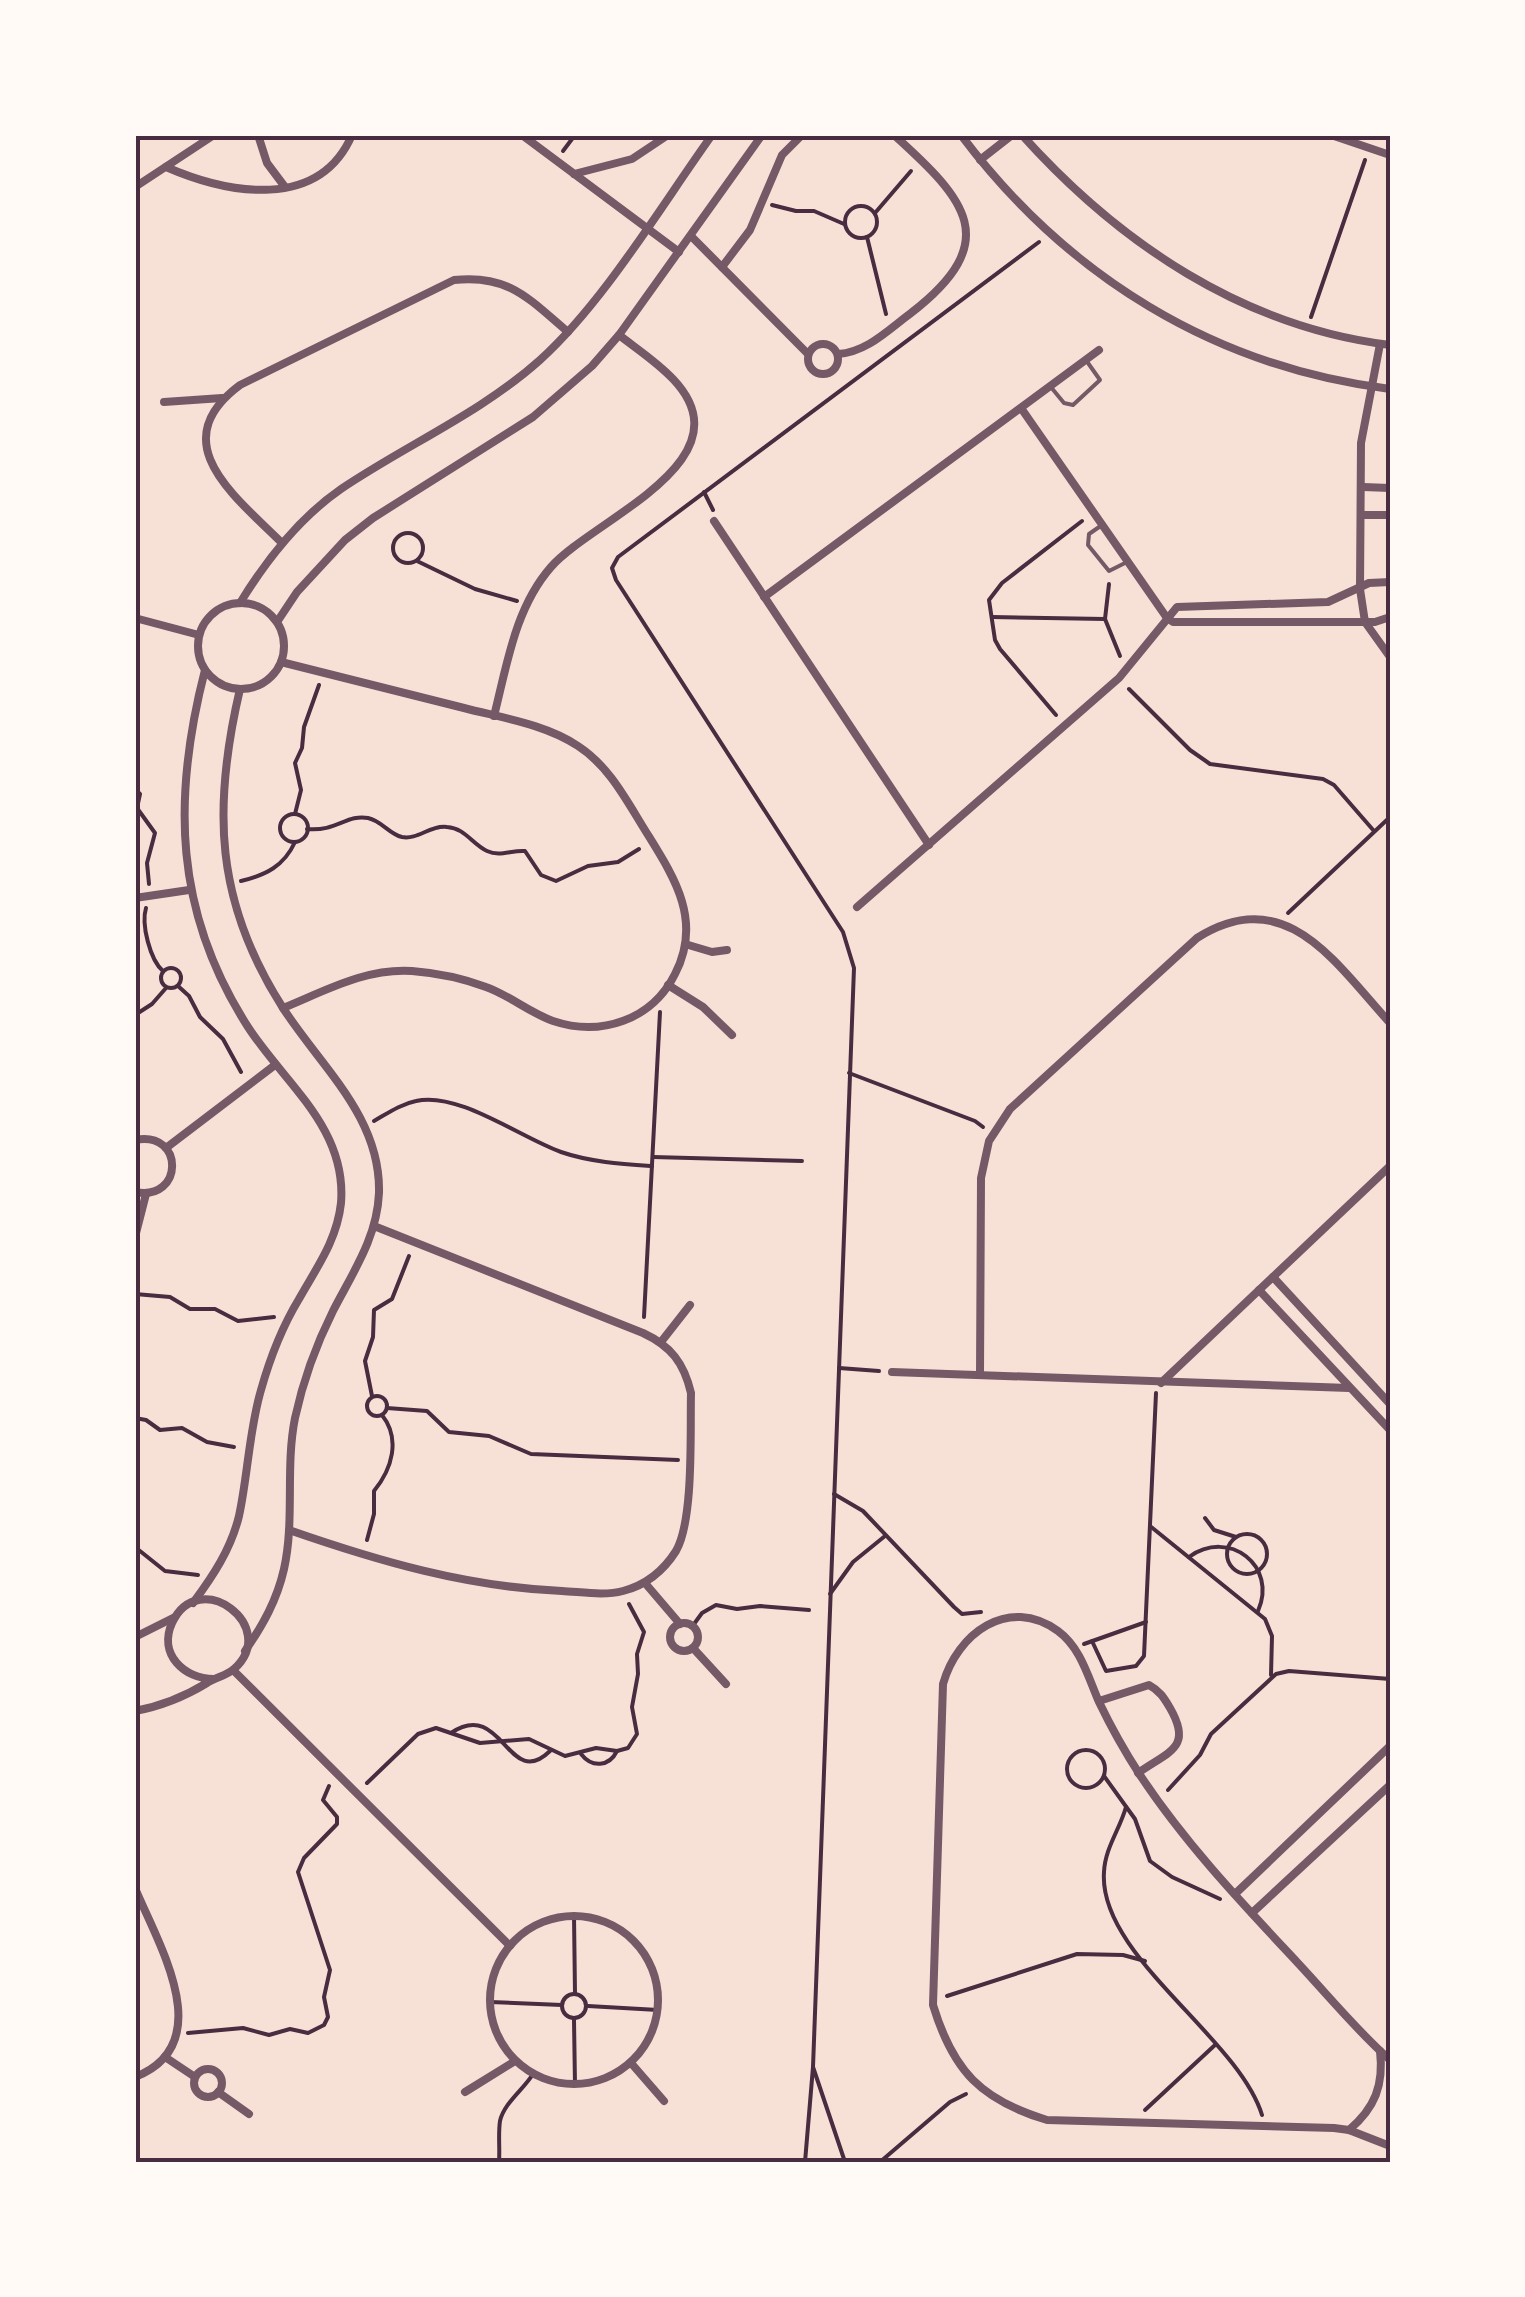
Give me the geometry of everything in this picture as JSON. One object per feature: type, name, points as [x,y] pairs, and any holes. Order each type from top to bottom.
[{"type":"street","points":[[135,188],[214,135]]},
{"type":"street","points":[[258,135],[267,163],[285,187]]},
{"type":"street","points":[[166,167],[212,184],[261,189],[303,184],[333,166],[352,135]]},
{"type":"street","points":[[522,135],[679,252]]},
{"type":"street","points":[[574,174],[632,159],[668,135]]},
{"type":"street","points":[[240,603],[282,544],[340,490],[496,394],[541,359],[568,332],[712,135]]},
{"type":"street","points":[[277,622],[308,578],[345,540],[564,393],[620,335],[762,135]]},
{"type":"street","points":[[722,267],[750,230],[782,154],[802,135]]},
{"type":"street","points":[[838,354],[858,351],[890,329],[940,290],[962,258],[966,238],[957,199],[894,135]]},
{"type":"street","points":[[961,135],[1051,234],[1138,302],[1187,329],[1292,369],[1390,388]]},
{"type":"street","points":[[980,160],[1012,135]]},
{"type":"street","points":[[1022,135],[1114,226],[1170,265],[1221,293],[1308,326],[1385,345],[1370,386],[1361,443],[1360,589],[1365,622],[1390,657]]},
{"type":"street","points":[[1331,135],[1390,155]]},
{"type":"street","points":[[691,236],[808,354],[810,368],[823,374],[836,368],[838,354],[832,346],[814,346],[808,354]]},
{"type":"street","points":[[282,544],[219,480],[208,460],[210,417],[222,398],[240,385],[454,280],[497,281],[517,290],[568,332]]},
{"type":"street","points":[[494,716],[526,604],[550,568],[662,482],[688,452],[692,412],[684,394],[672,378],[620,335]]},
{"type":"street","points":[[764,597],[1099,350]]},
{"type":"street","points":[[164,402],[222,398]]},
{"type":"street","points":[[1021,408],[1167,618],[1179,624],[1365,622],[1390,617]]},
{"type":"street","points":[[1363,487],[1390,488]]},
{"type":"street","points":[[1362,515],[1390,516]]},
{"type":"street","points":[[714,521],[928,845]]},
{"type":"street","points":[[857,907],[1119,678],[1167,618],[1184,605],[1328,602],[1378,580],[1390,582]]},
{"type":"street","points":[[254,604],[277,622],[284,648],[281,662],[265,682],[240,689],[220,684],[205,670],[198,648],[199,636],[203,625],[218,609],[254,604]]},
{"type":"street","points":[[135,618],[199,636]]},
{"type":"street","points":[[281,662],[494,716],[557,734],[580,747],[617,784],[679,886],[686,914],[685,944],[676,972],[660,998],[638,1016],[609,1026],[580,1027],[551,1020],[488,988],[449,976],[408,971],[367,973],[283,1008]]},
{"type":"street","points":[[135,1637],[176,1616],[193,1602],[213,1577],[228,1548],[238,1517],[249,1444],[268,1366],[288,1319],[321,1266],[335,1233],[341,1202],[340,1171],[332,1140],[316,1113],[275,1065],[223,982],[203,937],[189,890],[183,835],[184,779],[191,724],[205,670]]},
{"type":"street","points":[[135,1711],[188,1694],[232,1670],[276,1596],[285,1566],[289,1458],[304,1382],[317,1346],[366,1252],[379,1192],[376,1158],[366,1126],[260,969],[228,883],[223,786],[240,689]]},
{"type":"street","points":[[135,898],[189,890]]},
{"type":"street","points":[[980,1376],[981,1178],[990,1141],[1010,1109],[1196,938],[1215,926],[1236,920],[1279,921],[1316,943],[1390,1023]]},
{"type":"street","points":[[685,944],[712,952],[727,950]]},
{"type":"street","points":[[668,985],[703,1007],[732,1034]]},
{"type":"street","points":[[166,1148],[275,1065]]},
{"type":"street","points":[[135,1140],[149,1138],[166,1148],[172,1173],[162,1188],[146,1194],[135,1192]]},
{"type":"street","points":[[1159,1383],[1390,1166]]},
{"type":"street","points":[[135,1237],[146,1194]]},
{"type":"street","points":[[289,1530],[440,1576],[544,1590],[622,1592],[644,1583],[664,1568],[678,1547],[686,1524],[692,1393],[687,1373],[676,1356],[643,1333],[374,1226]]},
{"type":"street","points":[[1273,1277],[1390,1404]]},
{"type":"street","points":[[1259,1290],[1390,1430]]},
{"type":"street","points":[[661,1342],[690,1306]]},
{"type":"street","points":[[892,1372],[1349,1388]]},
{"type":"street","points":[[644,1583],[680,1624],[692,1626],[697,1636],[693,1648]]},
{"type":"street","points":[[193,1602],[214,1600],[234,1610],[246,1628],[246,1651]]},
{"type":"street","points":[[176,1616],[168,1638],[174,1660],[191,1676],[214,1678]]},
{"type":"street","points":[[1390,2060],[1252,1913],[1168,1816],[1138,1773],[1075,1648],[1057,1630],[1034,1620],[1009,1618],[985,1625],[964,1640],[950,1660],[943,1684],[932,2005],[943,2038],[960,2068],[985,2092],[1014,2110],[1047,2120],[1350,2130],[1390,2146]]},
{"type":"street","points":[[680,1624],[671,1633],[673,1646],[685,1651],[693,1648]]},
{"type":"street","points":[[693,1648],[726,1684]]},
{"type":"street","points":[[232,1670],[510,1946]]},
{"type":"street","points":[[1099,1701],[1149,1685],[1160,1693],[1180,1726],[1182,1733],[1176,1746],[1138,1773]]},
{"type":"street","points":[[1235,1894],[1390,1746]]},
{"type":"street","points":[[1252,1913],[1390,1784]]},
{"type":"street","points":[[135,1888],[176,1989],[180,2012],[177,2034],[165,2057],[135,2077]]},
{"type":"street","points":[[574,1916],[613,1926],[644,1952],[653,1970],[658,2010],[649,2038],[631,2063],[614,2075],[575,2085],[533,2074],[515,2061],[493,2024],[490,2002],[492,1982],[510,1946],[528,1930],[550,1920],[574,1916]]},
{"type":"street","points":[[1350,2130],[1373,2104],[1382,2069],[1380,2051]]},
{"type":"street","points":[[165,2057],[195,2077]]},
{"type":"street","points":[[465,2092],[515,2061]]},
{"type":"street","points":[[631,2063],[664,2101]]},
{"type":"street","points":[[202,2070],[216,2072],[221,2079],[218,2092],[210,2097],[200,2095],[194,2087],[195,2077],[202,2070]]},
{"type":"street","points":[[218,2092],[249,2114]]},
{"type":"lane","points":[[1050,386],[1064,403],[1072,404],[1100,380],[1086,360]]},
{"type":"lane","points":[[1102,524],[1086,541],[1112,572],[1128,561]]},
{"type":"path","points":[[556,160],[576,135]]},
{"type":"path","points":[[1308,326],[1368,150]]},
{"type":"path","points":[[875,214],[866,207],[855,207],[847,214],[846,225],[851,234],[867,236],[875,229],[875,214],[920,160]]},
{"type":"path","points":[[764,200],[785,209],[814,211],[846,225]]},
{"type":"path","points":[[805,2162],[813,2067],[854,968],[843,932],[613,574],[614,562],[1051,234]]},
{"type":"path","points":[[867,236],[890,329]]},
{"type":"path","points":[[704,492],[714,521]]},
{"type":"path","points":[[1065,726],[1000,649],[989,600],[994,591],[1093,512]]},
{"type":"path","points":[[416,561],[423,552],[422,541],[414,534],[403,534],[393,547],[396,558],[406,563],[416,561],[475,589],[526,604]]},
{"type":"path","points":[[1112,572],[1106,619],[1118,653],[1130,667]]},
{"type":"path","points":[[992,617],[1106,619]]},
{"type":"path","points":[[295,814],[301,790],[295,764],[324,672]]},
{"type":"path","points":[[1119,678],[1199,758],[1222,766],[1323,779],[1334,785],[1374,831]]},
{"type":"path","points":[[135,789],[140,794],[137,808],[155,833],[147,863],[150,896],[143,918],[152,960],[163,971]]},
{"type":"path","points":[[294,842],[285,839],[280,825],[285,816],[303,817],[308,829]]},
{"type":"path","points":[[1279,921],[1390,817]]},
{"type":"path","points":[[308,829],[323,831],[361,818],[379,822],[401,836],[418,836],[428,829],[445,826],[465,833],[492,853],[524,852],[541,875],[556,881],[588,866],[618,862],[650,839]]},
{"type":"path","points":[[228,883],[269,872],[308,829]]},
{"type":"path","points":[[166,988],[160,978],[170,968],[178,971],[178,986]]},
{"type":"path","points":[[135,1015],[166,988],[178,986]]},
{"type":"path","points":[[178,986],[228,1046],[248,1085]]},
{"type":"path","points":[[643,1333],[660,998]]},
{"type":"path","points":[[848,1073],[975,1121],[990,1141]]},
{"type":"path","points":[[366,1126],[397,1107],[420,1100],[447,1103],[467,1108],[562,1152],[600,1161],[652,1166]]},
{"type":"path","points":[[653,1157],[802,1161]]},
{"type":"path","points":[[372,1396],[364,1362],[374,1336],[374,1310],[397,1291],[414,1242]]},
{"type":"path","points":[[135,1294],[170,1297],[190,1310],[215,1309],[238,1321],[288,1319]]},
{"type":"path","points":[[838,1368],[892,1372]]},
{"type":"path","points":[[1092,1641],[1106,1671],[1136,1666],[1144,1656],[1159,1383]]},
{"type":"path","points":[[372,1396],[385,1399],[387,1408],[382,1415],[373,1416],[367,1410],[372,1396]]},
{"type":"path","points":[[387,1408],[426,1411],[449,1432],[490,1436],[531,1454],[688,1461]]},
{"type":"path","points":[[363,1555],[374,1514],[374,1491],[387,1476],[394,1440],[382,1415]]},
{"type":"path","points":[[135,1418],[160,1430],[182,1428],[207,1442],[236,1447],[249,1444]]},
{"type":"path","points":[[834,1494],[863,1511],[962,1614],[992,1609],[1009,1618]]},
{"type":"path","points":[[1205,1518],[1214,1530],[1236,1536],[1251,1534],[1263,1543],[1266,1557],[1259,1570],[1242,1574],[1234,1570],[1226,1555],[1236,1536]]},
{"type":"path","points":[[1150,1526],[1258,1612],[1272,1636],[1271,1678]]},
{"type":"path","points":[[829,1596],[853,1562],[885,1536]]},
{"type":"path","points":[[1188,1557],[1207,1546],[1228,1546],[1246,1554],[1259,1570],[1264,1591],[1258,1612]]},
{"type":"path","points":[[135,1547],[165,1572],[213,1577]]},
{"type":"path","points":[[356,1793],[418,1734],[436,1728],[480,1744],[529,1739],[565,1756],[604,1748],[628,1748],[637,1734],[632,1707],[637,1654],[644,1632],[622,1592]]},
{"type":"path","points":[[692,1626],[702,1613],[716,1605],[809,1610]]},
{"type":"path","points":[[1075,1648],[1146,1622]]},
{"type":"path","points":[[1168,1816],[1168,1790],[1200,1755],[1211,1734],[1271,1678],[1288,1671],[1390,1679]]},
{"type":"path","points":[[450,1733],[464,1726],[479,1725],[493,1731],[512,1756],[520,1760],[536,1760],[550,1751]]},
{"type":"path","points":[[580,1753],[593,1764],[600,1764],[614,1758],[617,1751]]},
{"type":"path","points":[[1104,1776],[1088,1788],[1075,1785],[1067,1774],[1069,1760],[1080,1752],[1093,1752],[1103,1762],[1104,1776],[1135,1819],[1150,1861],[1159,1870],[1225,1902]]},
{"type":"path","points":[[177,2034],[243,2028],[269,2036],[290,2029],[308,2033],[324,2025],[328,2017],[324,1997],[330,1970],[298,1872],[304,1858],[337,1824],[337,1816],[323,1800],[336,1773]]},
{"type":"path","points":[[1126,1806],[1106,1858],[1104,1886],[1118,1929],[1253,2092],[1265,2126]]},
{"type":"path","points":[[1182,1882],[1203,1858]]},
{"type":"path","points":[[574,1916],[575,1994]]},
{"type":"path","points":[[932,2005],[962,1990],[1077,1954],[1123,1955],[1145,1961]]},
{"type":"path","points":[[574,2018],[563,2012],[566,1997],[575,1994],[586,2006]]},
{"type":"path","points":[[490,2002],[562,2005]]},
{"type":"path","points":[[586,2006],[658,2010]]},
{"type":"path","points":[[574,2018],[586,2006]]},
{"type":"path","points":[[574,2018],[575,2085]]},
{"type":"path","points":[[1133,2122],[1215,2045]]},
{"type":"path","points":[[813,2067],[845,2162]]},
{"type":"path","points":[[499,2162],[500,2120],[533,2074]]},
{"type":"path","points":[[880,2162],[950,2102],[985,2092]]}]
